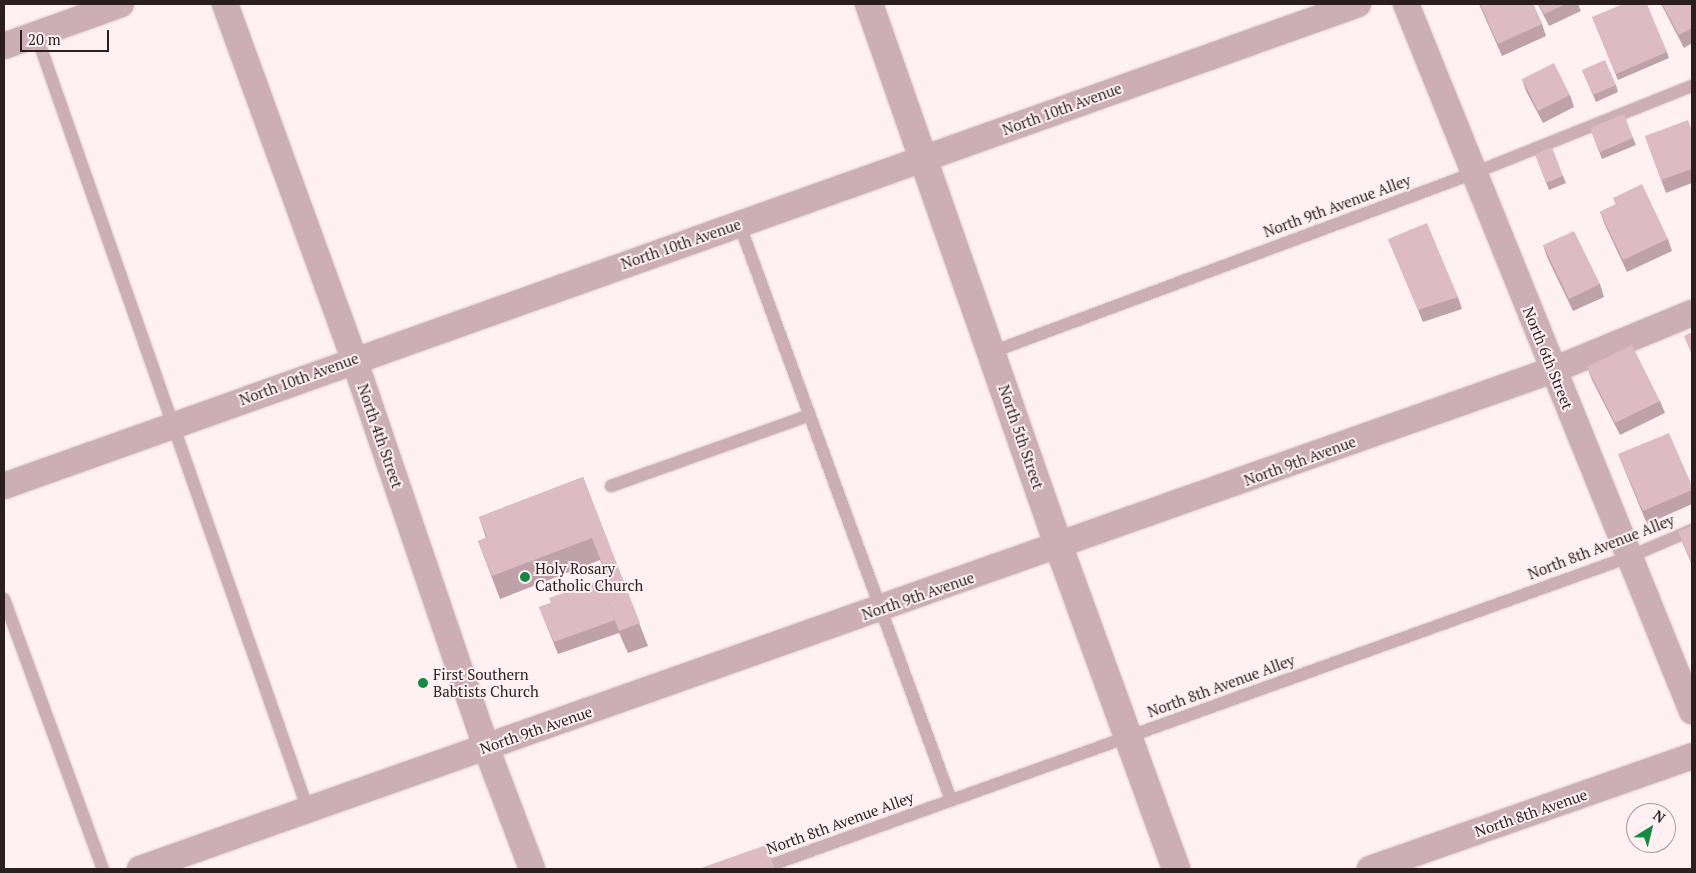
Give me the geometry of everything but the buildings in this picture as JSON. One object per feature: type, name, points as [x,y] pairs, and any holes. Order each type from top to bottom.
[{"type":"street","points":[[4,46],[121,4]]},
{"type":"street","name":"North 4th Street","points":[[225,4],[354,359],[486,747],[532,869]]},
{"type":"street","name":"North 5th Street","points":[[868,4],[924,158],[1059,547],[1176,869]]},
{"type":"street","name":"North 10th Avenue","points":[[4,486],[354,359],[1358,4]]},
{"type":"street","name":"North 6th Street","points":[[1406,4],[1692,711]]},
{"type":"street","name":"North 9th Avenue","points":[[140,869],[1059,547],[1553,370],[1692,313]]},
{"type":"street","name":"North 8th Avenue","points":[[1370,869],[1692,756]]},
{"type":"lane","points":[[36,34],[175,424],[308,810]]},
{"type":"lane","name":"North 9th Avenue Alley","points":[[992,352],[1474,173],[1692,86]]},
{"type":"lane","points":[[739,223],[951,800]]},
{"type":"lane","points":[[612,486],[810,415]]},
{"type":"lane","name":"North 8th Avenue Alley","points":[[760,869],[1629,557],[1692,530]]},
{"type":"lane","points":[[4,599],[103,869]]},
{"type":"place","name":"Holy Rosary Catholic Church","points":[[525,577]]},
{"type":"place","name":"First Southern Babtists Church","points":[[423,683]]}]
